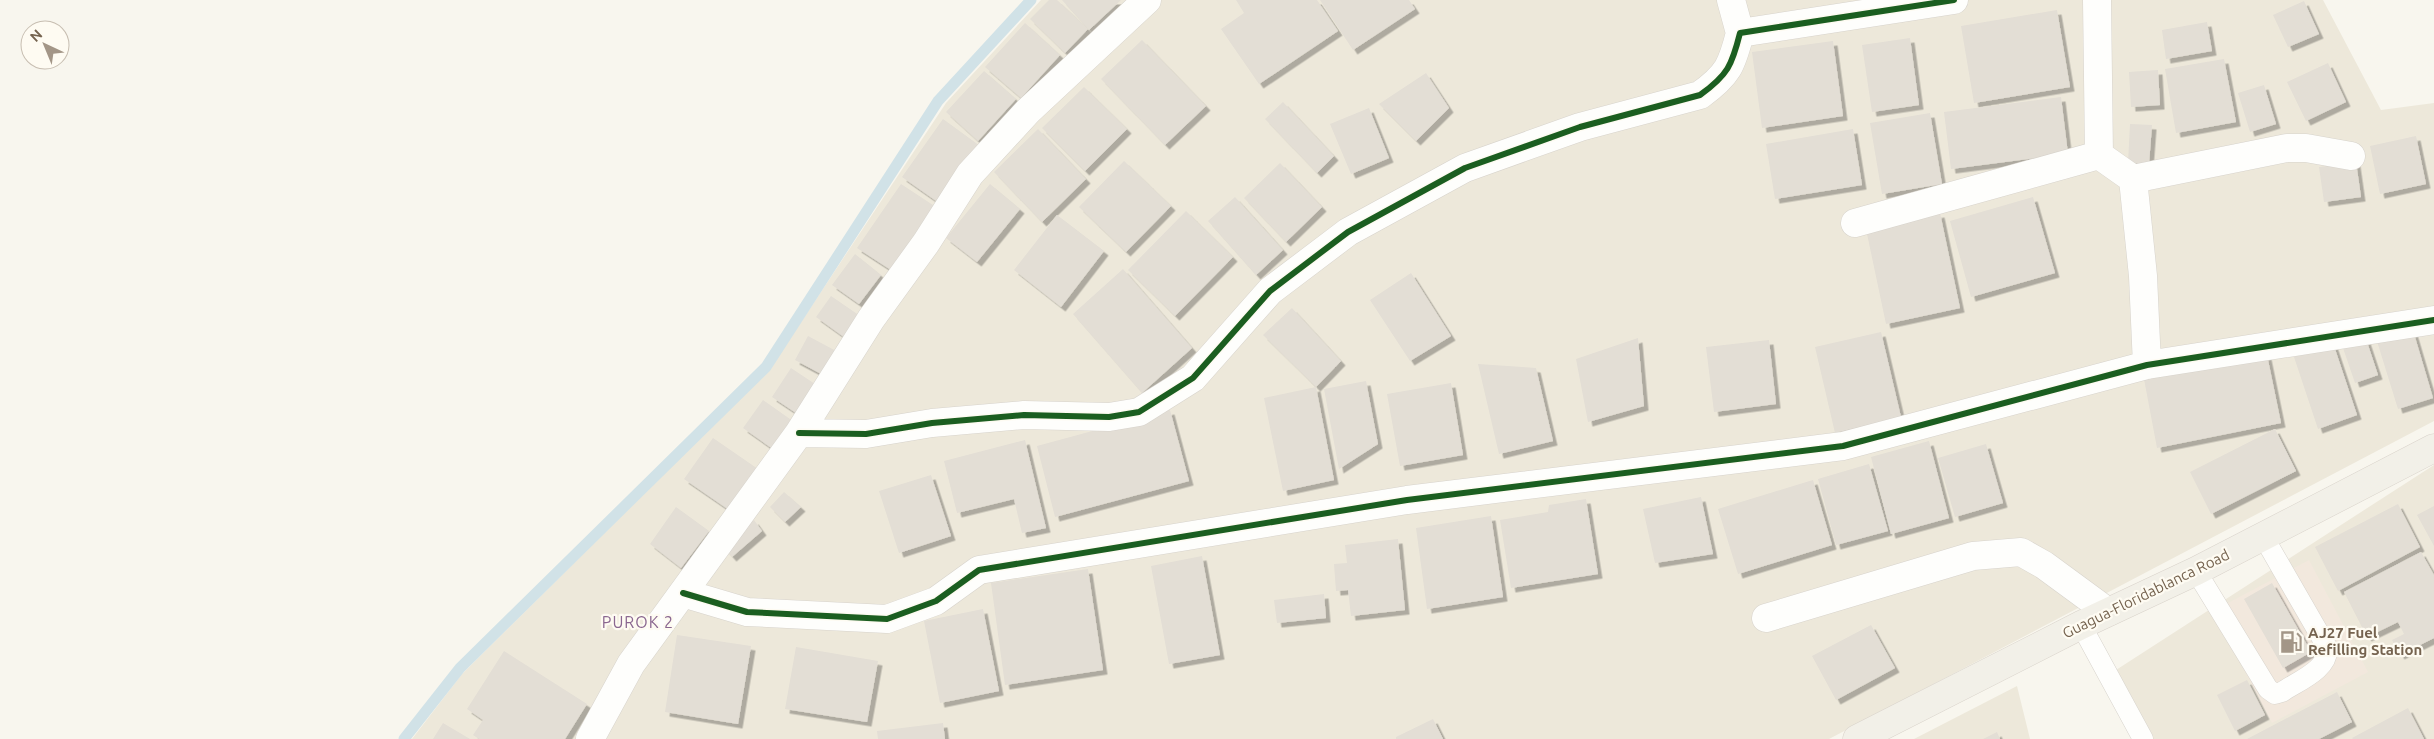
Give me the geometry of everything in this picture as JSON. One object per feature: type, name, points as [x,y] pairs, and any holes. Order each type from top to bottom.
[{"type":"main road","name":"Guagua-Floridablanca Road","points":[[1857,739],[2081,625],[2196,571],[2434,448]]},
{"type":"street","points":[[590,739],[631,664],[799,433],[871,318],[926,242],[970,174],[1028,111],[1147,0]]},
{"type":"street","points":[[799,433],[866,434],[932,423],[1024,415],[1110,417],[1139,412],[1193,378],[1270,291],[1348,232],[1465,168],[1580,127],[1700,95],[1714,85],[1732,64],[1740,33],[1731,0]]},
{"type":"street","points":[[1740,33],[1954,0]]},
{"type":"street","points":[[2097,0],[2099,156]]},
{"type":"street","points":[[1855,223],[2099,156],[2133,179],[2287,148],[2306,148],[2351,156]]},
{"type":"street","points":[[2133,179],[2143,276],[2147,365]]},
{"type":"street","points":[[683,593],[747,612],[887,619],[936,601],[979,570],[1407,500],[1843,446],[2147,365],[2434,320]]},
{"type":"street","points":[[1766,618],[1973,556],[2021,552],[2044,565],[2108,612]]},
{"type":"lane","points":[[2196,571],[2268,689],[2275,694],[2282,692],[2324,664],[2328,654],[2326,646],[2262,536]]},
{"type":"lane","points":[[2081,625],[2143,739]]},
{"type":"shaded area","points":[[1041,0],[2323,0],[2381,110],[2434,103],[2434,421],[1829,739],[412,739],[462,674],[770,369],[946,103]]},
{"type":"shaded area","points":[[2434,465],[2434,739],[2153,739],[2116,670]]},
{"type":"shaded area","name":"AJ27 Fuel Refilling Station","points":[[2309,560],[2368,672],[2272,723],[2213,611]]},
{"type":"shaded area","points":[[2017,686],[2030,739],[1914,739]]},
{"type":"building","points":[[1049,0],[1057,0],[1088,29],[1065,53],[1030,19]]},
{"type":"building","points":[[1062,0],[1121,0],[1089,30]]},
{"type":"building","points":[[1236,0],[1317,0],[1338,31],[1259,84],[1221,29],[1244,13]]},
{"type":"building","points":[[1320,0],[1409,0],[1415,9],[1353,50]]},
{"type":"building","points":[[2304,1],[2319,34],[2288,47],[2273,15]]},
{"type":"building","points":[[2057,10],[2070,87],[1974,103],[1961,26]]},
{"type":"building","points":[[2207,22],[2212,51],[2166,59],[2162,30]]},
{"type":"building","points":[[1025,23],[1060,55],[1021,98],[985,67]]},
{"type":"building","points":[[1910,38],[1919,105],[1872,112],[1862,45]]},
{"type":"building","points":[[1142,40],[1206,106],[1165,145],[1101,79]]},
{"type":"building","points":[[1833,41],[1843,116],[1762,128],[1752,52]]},
{"type":"building","points":[[2224,59],[2236,122],[2176,133],[2165,69]]},
{"type":"building","points":[[2328,63],[2346,102],[2306,121],[2287,82]]},
{"type":"building","points":[[2158,70],[2160,105],[2131,107],[2129,72]]},
{"type":"building","points":[[984,71],[1016,99],[978,141],[946,112]]},
{"type":"building","points":[[1426,73],[1449,108],[1416,141],[1379,104]]},
{"type":"building","points":[[2264,85],[2276,124],[2250,132],[2238,93]]},
{"type":"building","points":[[1084,87],[1127,129],[1085,171],[1042,128]]},
{"type":"building","points":[[2061,97],[2068,154],[1951,169],[1944,112]]},
{"type":"building","points":[[1283,102],[1334,156],[1317,173],[1265,119]]},
{"type":"building","points":[[1369,108],[1389,158],[1351,174],[1330,124]]},
{"type":"building","points":[[1930,113],[1942,184],[1882,194],[1870,123]]},
{"type":"building","points":[[943,119],[980,146],[939,203],[902,177]]},
{"type":"building","points":[[2130,124],[2152,125],[2149,164],[2128,163]]},
{"type":"building","points":[[1038,129],[1086,179],[1042,222],[994,172]]},
{"type":"building","points":[[1853,129],[1862,185],[1775,199],[1766,144]]},
{"type":"building","points":[[2416,136],[2426,184],[2380,194],[2370,146]]},
{"type":"building","points":[[1124,161],[1171,206],[1126,252],[1079,207]]},
{"type":"building","points":[[2356,162],[2361,197],[2324,202],[2319,167]]},
{"type":"building","points":[[1280,163],[1322,207],[1286,242],[1244,198]]},
{"type":"building","points":[[901,184],[936,207],[894,272],[857,248]]},
{"type":"building","points":[[990,184],[1020,209],[977,262],[946,238]]},
{"type":"building","points":[[1235,197],[1283,250],[1256,275],[1208,221]]},
{"type":"building","points":[[2033,197],[2055,273],[1971,297],[1950,221]]},
{"type":"building","points":[[1186,211],[1233,257],[1175,316],[1128,270]]},
{"type":"building","points":[[1940,213],[1960,308],[1886,324],[1866,229]]},
{"type":"building","points":[[1057,215],[1104,251],[1061,307],[1014,270]]},
{"type":"building","points":[[855,254],[881,275],[859,304],[832,285]]},
{"type":"building","points":[[1123,269],[1192,348],[1142,393],[1073,314]]},
{"type":"building","points":[[1411,273],[1451,336],[1410,361],[1370,300]]},
{"type":"building","points":[[831,296],[863,318],[848,340],[816,317]]},
{"type":"building","points":[[1292,308],[1341,361],[1316,387],[1263,335]]},
{"type":"building","points":[[2412,327],[2433,398],[2398,409],[2376,338]]},
{"type":"building","points":[[1881,332],[1901,417],[1835,433],[1815,347]]},
{"type":"building","points":[[808,336],[838,352],[825,376],[795,360]]},
{"type":"building","points":[[1638,338],[1644,406],[1588,422],[1576,359]]},
{"type":"building","points":[[2366,339],[2378,375],[2355,383],[2343,348]]},
{"type":"building","points":[[1769,340],[1776,404],[1714,412],[1706,347]]},
{"type":"building","points":[[2333,343],[2357,415],[2318,429],[2294,357]]},
{"type":"building","points":[[2267,355],[2281,423],[2157,448],[2144,379]]},
{"type":"building","points":[[1478,364],[1536,368],[1553,441],[1499,454]]},
{"type":"building","points":[[791,368],[821,388],[802,417],[772,397]]},
{"type":"building","points":[[1366,381],[1378,444],[1339,469],[1324,389]]},
{"type":"building","points":[[1451,383],[1463,455],[1400,466],[1387,394]]},
{"type":"building","points":[[1316,387],[1334,480],[1283,491],[1264,398]]},
{"type":"building","points":[[763,400],[797,424],[777,452],[743,428]]},
{"type":"building","points":[[1170,410],[1189,481],[1055,517],[1037,446]]},
{"type":"building","points":[[2275,429],[2296,471],[2211,514],[2190,472]]},
{"type":"building","points":[[713,438],[758,469],[729,510],[684,479]]},
{"type":"building","points":[[1025,440],[1046,528],[1022,533],[1014,499],[957,513],[944,461]]},
{"type":"building","points":[[1929,441],[1949,518],[1891,534],[1871,457]]},
{"type":"building","points":[[1986,444],[2003,503],[1955,517],[1938,458]]},
{"type":"building","points":[[1869,464],[1888,531],[1836,545],[1818,479]]},
{"type":"building","points":[[931,475],[951,536],[899,553],[879,491]]},
{"type":"building","points":[[1813,480],[1832,545],[1738,574],[1718,509]]},
{"type":"building","points":[[784,492],[801,507],[785,522],[770,507]]},
{"type":"building","points":[[1701,497],[1713,554],[1655,563],[1643,509]]},
{"type":"building","points":[[1586,499],[1598,574],[1511,588],[1500,520],[1548,512],[1549,505]]},
{"type":"building","points":[[2398,504],[2420,547],[2338,591],[2315,547]]},
{"type":"building","points":[[2434,506],[2434,546],[2417,515]]},
{"type":"building","points":[[676,507],[709,531],[681,568],[650,544]]},
{"type":"building","points":[[1491,516],[1503,597],[1427,609],[1416,528]]},
{"type":"building","points":[[754,520],[762,531],[732,557],[723,547]]},
{"type":"building","points":[[1398,539],[1405,610],[1351,616],[1348,590],[1336,591],[1334,564],[1347,563],[1345,545]]},
{"type":"building","points":[[2421,552],[2434,575],[2434,638],[2400,655],[2392,640],[2404,634],[2398,622],[2367,637],[2344,592]]},
{"type":"building","points":[[1202,556],[1220,655],[1169,664],[1151,566]]},
{"type":"building","points":[[1088,569],[1103,670],[1005,685],[991,583]]},
{"type":"building","points":[[2272,583],[2311,652],[2283,668],[2244,599]]},
{"type":"building","points":[[1324,594],[1326,618],[1277,623],[1274,600]]},
{"type":"building","points":[[983,609],[999,691],[940,703],[924,621]]},
{"type":"building","points":[[1871,625],[1895,668],[1836,700],[1812,656]]},
{"type":"building","points":[[677,635],[751,646],[738,724],[665,712]]},
{"type":"building","points":[[796,647],[878,661],[867,722],[785,709]]},
{"type":"building","points":[[504,651],[587,704],[565,739],[479,739],[473,735],[483,720],[467,709]]},
{"type":"building","points":[[2247,680],[2265,715],[2235,731],[2217,695]]},
{"type":"building","points":[[2337,692],[2352,722],[2319,739],[2247,739]]},
{"type":"building","points":[[2408,708],[2424,739],[2352,738]]},
{"type":"building","points":[[1433,719],[1443,739],[1396,739],[1396,737]]},
{"type":"building","points":[[443,723],[470,739],[433,739]]},
{"type":"building","points":[[943,723],[945,739],[878,739],[877,731]]},
{"type":"building","points":[[1997,732],[2000,739],[1983,739]]},
{"type":"waterway","points":[[404,739],[460,668],[766,367],[938,101],[1031,0]]},
{"type":"cycle path","points":[[799,433],[866,434],[932,423],[1024,415],[1109,417],[1139,412],[1193,378],[1270,291],[1348,232],[1465,168],[1580,127],[1700,95],[1717,81],[1728,68],[1740,33],[1954,0]]},
{"type":"cycle path","points":[[683,593],[747,612],[887,619],[936,601],[979,570],[1407,500],[1843,446],[2147,365],[2434,320]]},
{"type":"place","name":"AJ27 Fuel Refilling Station","points":[[2291,642]]},
{"type":"district","name":"PUROK 2","points":[[638,622]]}]
